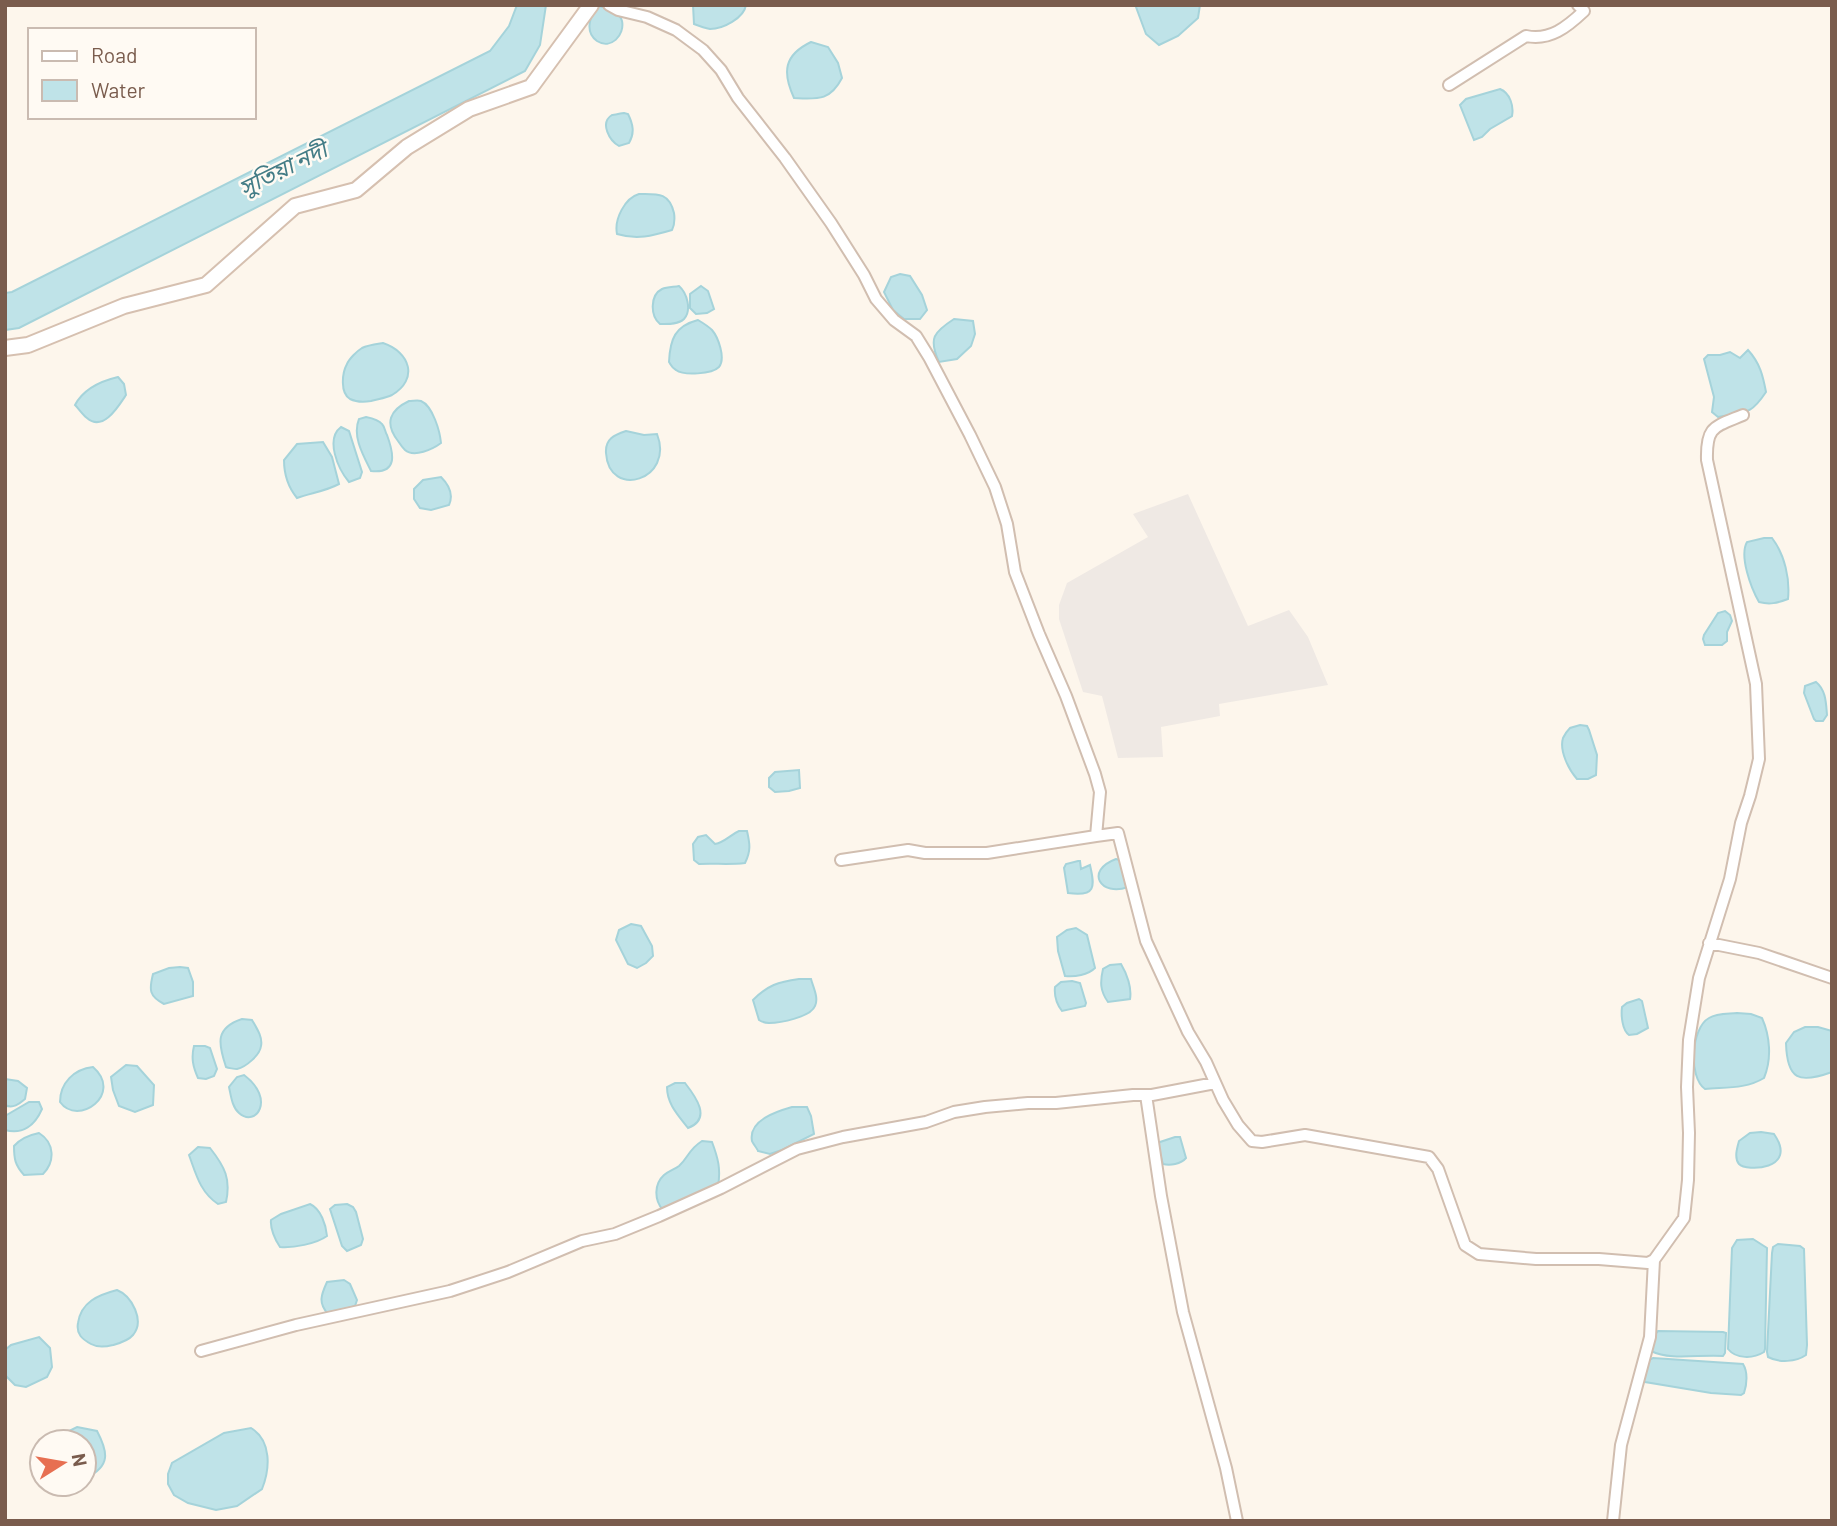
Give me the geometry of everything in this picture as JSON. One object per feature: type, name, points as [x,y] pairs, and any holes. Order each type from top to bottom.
[{"type":"street","points":[[5,348],[28,345],[124,306],[205,285],[295,206],[356,190],[407,147],[469,109],[531,87],[591,5]]},
{"type":"street","points":[[609,5],[676,30],[703,50],[721,70],[738,98],[831,223],[876,299],[894,320],[916,335],[929,357],[995,488],[1007,524],[1014,572],[1066,696],[1095,774],[1100,792],[1096,836]]},
{"type":"street","points":[[1449,85],[1526,36],[1545,37],[1568,26],[1584,12],[1578,5]]},
{"type":"street","points":[[841,860],[908,850],[925,853],[987,853],[1118,832],[1146,941],[1215,1083],[1238,1125],[1252,1141],[1262,1142],[1305,1135],[1429,1157],[1438,1169],[1465,1245],[1479,1254],[1648,1263],[1654,1260],[1684,1218],[1688,1180],[1689,1040],[1699,978],[1730,879],[1741,823],[1759,759],[1756,684],[1707,460],[1706,442],[1714,427],[1743,415]]},
{"type":"street","points":[[1709,943],[1759,953],[1832,978]]},
{"type":"street","points":[[201,1351],[296,1325],[450,1291],[508,1272],[582,1241],[615,1234],[659,1216],[797,1149],[985,1107],[1146,1095],[1215,1083]]},
{"type":"street","points":[[1146,1095],[1161,1196],[1183,1312],[1226,1468],[1237,1521]]},
{"type":"street","points":[[1613,1521],[1621,1445],[1650,1337],[1654,1260]]},
{"type":"shaded area","points":[[1188,494],[1248,626],[1289,610],[1308,637],[1328,685],[1219,704],[1220,716],[1161,727],[1163,757],[1118,758],[1102,696],[1083,692],[1059,619],[1059,605],[1067,583],[1148,537],[1133,514]]},
{"type":"water","name":"সুতিয়া নদী","points":[[517,5],[546,5],[540,45],[525,71],[19,328],[5,330],[5,293],[12,292],[490,51],[509,26]]},
{"type":"water","points":[[693,5],[746,5],[732,22],[710,29],[694,24]]},
{"type":"water","points":[[1200,5],[1198,18],[1178,36],[1159,45],[1146,34],[1136,7]]},
{"type":"water","points":[[599,6],[616,13],[622,21],[619,36],[607,44],[597,41],[591,33],[591,18]]},
{"type":"water","points":[[811,42],[828,47],[838,63],[842,78],[828,95],[810,99],[794,98],[788,80],[788,65],[795,53]]},
{"type":"water","points":[[1500,89],[1510,100],[1512,116],[1474,140],[1460,105],[1466,99]]},
{"type":"water","points":[[624,113],[630,118],[633,132],[629,143],[619,146],[609,136],[606,123],[612,115]]},
{"type":"water","points":[[639,194],[657,194],[669,201],[674,215],[672,230],[631,237],[617,234],[617,222],[622,210],[629,200]]},
{"type":"water","points":[[900,274],[910,276],[922,295],[927,310],[920,319],[904,319],[893,310],[884,292],[891,277]]},
{"type":"water","points":[[679,286],[688,302],[684,319],[672,324],[660,324],[653,311],[655,296],[662,289]]},
{"type":"water","points":[[701,286],[708,291],[714,309],[696,314],[690,308],[690,294]]},
{"type":"water","points":[[954,319],[973,321],[975,334],[971,346],[957,359],[939,362],[934,347],[935,336]]},
{"type":"water","points":[[698,320],[717,337],[721,363],[719,367],[704,373],[680,372],[669,362],[673,340],[684,326]]},
{"type":"water","points":[[383,343],[405,359],[408,366],[406,381],[400,389],[387,397],[366,402],[350,399],[343,383],[348,362],[362,348]]},
{"type":"water","points":[[1748,350],[1760,370],[1766,392],[1751,409],[1718,417],[1712,412],[1714,397],[1704,359],[1708,355],[1730,352],[1740,358]]},
{"type":"water","points":[[118,377],[124,384],[126,395],[110,416],[93,422],[75,405],[83,394],[94,386]]},
{"type":"water","points":[[409,401],[421,401],[429,408],[441,443],[418,453],[409,452],[401,446],[390,423],[393,413]]},
{"type":"water","points":[[366,417],[383,425],[389,442],[392,461],[390,466],[380,471],[371,471],[358,439],[359,419]]},
{"type":"water","points":[[341,427],[349,431],[362,472],[360,478],[349,482],[335,454],[334,439]]},
{"type":"water","points":[[626,431],[644,435],[657,434],[660,450],[657,463],[650,473],[628,480],[618,476],[610,468],[606,453],[609,441]]},
{"type":"water","points":[[323,442],[332,457],[339,484],[297,498],[287,480],[284,460],[297,444]]},
{"type":"water","points":[[441,477],[450,490],[449,505],[431,510],[420,508],[414,499],[414,489],[423,480]]},
{"type":"water","points":[[1772,538],[1777,545],[1787,575],[1788,599],[1773,603],[1759,602],[1745,563],[1747,542]]},
{"type":"water","points":[[1725,611],[1732,621],[1727,632],[1727,641],[1722,645],[1705,645],[1704,635],[1718,613]]},
{"type":"water","points":[[1816,682],[1826,701],[1827,715],[1823,721],[1814,719],[1804,693],[1805,686]]},
{"type":"water","points":[[1580,725],[1587,726],[1597,755],[1596,775],[1588,779],[1577,779],[1568,766],[1562,749],[1563,738],[1568,730]]},
{"type":"water","points":[[799,770],[800,788],[775,792],[769,787],[769,778],[775,772]]},
{"type":"water","points":[[739,831],[747,831],[748,836],[749,851],[745,863],[699,864],[694,860],[693,844],[698,837],[706,835],[715,844]]},
{"type":"water","points":[[1116,859],[1123,861],[1128,887],[1110,889],[1104,886],[1099,876],[1106,864]]},
{"type":"water","points":[[1080,861],[1081,869],[1090,865],[1093,885],[1089,892],[1068,893],[1064,868],[1066,864]]},
{"type":"water","points":[[631,924],[641,926],[652,946],[653,956],[637,968],[628,964],[616,940],[619,930]]},
{"type":"water","points":[[1076,928],[1087,935],[1095,968],[1081,975],[1065,976],[1057,937]]},
{"type":"water","points":[[1121,964],[1128,981],[1130,999],[1108,1002],[1101,986],[1103,969]]},
{"type":"water","points":[[180,967],[188,968],[193,982],[193,996],[164,1004],[151,992],[153,974]]},
{"type":"water","points":[[811,979],[816,1000],[812,1010],[795,1019],[780,1022],[768,1023],[759,1020],[753,1000],[774,985]]},
{"type":"water","points":[[1061,982],[1080,983],[1085,1006],[1062,1011],[1056,999],[1055,987]]},
{"type":"water","points":[[1639,999],[1642,1001],[1648,1028],[1629,1035],[1623,1026],[1622,1007]]},
{"type":"water","points":[[1737,1013],[1762,1018],[1769,1048],[1764,1078],[1743,1086],[1705,1089],[1696,1074],[1694,1064],[1698,1032],[1703,1023],[1712,1016]]},
{"type":"water","points":[[242,1019],[252,1020],[260,1036],[260,1049],[244,1066],[237,1069],[226,1067],[221,1051],[221,1037],[227,1027]]},
{"type":"water","points":[[1805,1027],[1832,1031],[1832,1072],[1803,1078],[1792,1072],[1786,1043],[1794,1032]]},
{"type":"water","points":[[194,1046],[210,1048],[217,1069],[214,1076],[198,1078],[193,1062]]},
{"type":"water","points":[[126,1065],[137,1066],[154,1085],[153,1105],[135,1112],[119,1106],[111,1077]]},
{"type":"water","points":[[93,1067],[101,1077],[101,1097],[87,1109],[68,1109],[60,1102],[65,1083],[74,1074]]},
{"type":"water","points":[[244,1075],[254,1084],[261,1102],[260,1109],[251,1117],[245,1117],[237,1111],[229,1087],[237,1077]]},
{"type":"water","points":[[5,1079],[18,1081],[27,1088],[25,1099],[16,1105],[5,1105]]},
{"type":"water","points":[[675,1083],[685,1083],[700,1107],[699,1119],[688,1128],[669,1099],[667,1087]]},
{"type":"water","points":[[29,1102],[39,1102],[42,1109],[36,1120],[23,1130],[5,1130],[5,1116]]},
{"type":"water","points":[[792,1107],[807,1107],[814,1134],[770,1154],[758,1151],[752,1141],[755,1127],[765,1118]]},
{"type":"water","points":[[39,1133],[50,1147],[50,1164],[43,1174],[24,1175],[16,1162],[14,1146],[25,1137]]},
{"type":"water","points":[[1750,1133],[1774,1134],[1780,1146],[1780,1155],[1776,1161],[1760,1168],[1739,1164],[1736,1156],[1739,1141]]},
{"type":"water","points":[[1180,1137],[1186,1158],[1175,1164],[1163,1164],[1157,1143]]},
{"type":"water","points":[[702,1141],[712,1142],[719,1169],[718,1186],[663,1210],[656,1192],[658,1183],[679,1166]]},
{"type":"water","points":[[198,1147],[210,1148],[220,1161],[227,1180],[226,1202],[218,1204],[199,1182],[189,1155]]},
{"type":"water","points":[[310,1204],[322,1218],[327,1236],[304,1245],[280,1247],[273,1234],[271,1220]]},
{"type":"water","points":[[347,1204],[356,1212],[363,1239],[361,1245],[347,1251],[342,1246],[330,1209],[335,1205]]},
{"type":"water","points":[[1753,1239],[1767,1248],[1765,1349],[1760,1354],[1745,1357],[1735,1355],[1728,1349],[1732,1248],[1737,1240]]},
{"type":"water","points":[[1778,1244],[1800,1246],[1804,1249],[1806,1355],[1787,1361],[1772,1359],[1767,1352],[1772,1253],[1773,1247]]},
{"type":"water","points":[[344,1280],[350,1284],[357,1300],[355,1306],[328,1314],[321,1299],[327,1282]]},
{"type":"water","points":[[117,1290],[132,1303],[138,1323],[131,1337],[121,1343],[99,1347],[80,1336],[80,1316],[92,1300]]},
{"type":"water","points":[[1658,1331],[1723,1332],[1726,1333],[1725,1353],[1723,1356],[1659,1354],[1651,1351],[1653,1337]]},
{"type":"water","points":[[39,1337],[50,1348],[52,1367],[47,1377],[26,1387],[15,1385],[5,1375],[5,1350],[11,1345]]},
{"type":"water","points":[[1653,1358],[1743,1364],[1746,1371],[1744,1393],[1711,1393],[1645,1382],[1643,1380],[1649,1360]]},
{"type":"water","points":[[251,1428],[263,1440],[266,1448],[268,1464],[262,1489],[237,1506],[216,1510],[188,1503],[174,1495],[168,1484],[172,1463],[224,1433]]},
{"type":"water","points":[[98,1434],[105,1452],[98,1470]]}]
